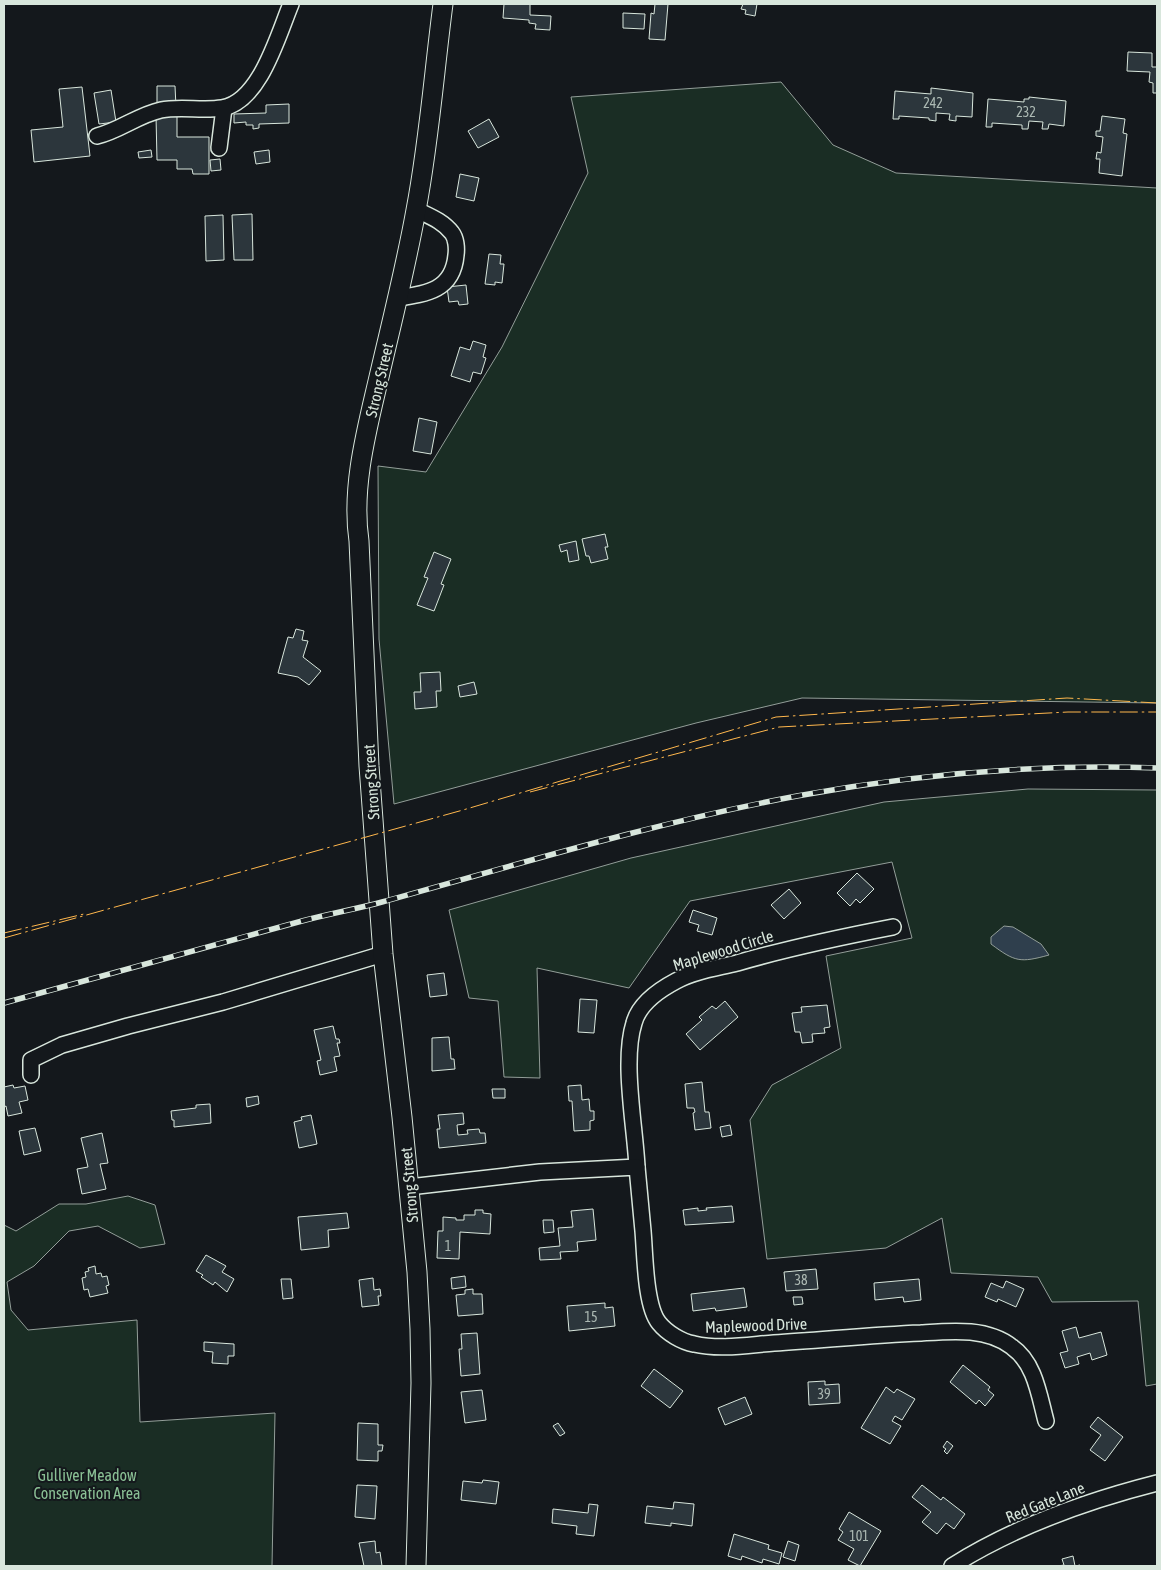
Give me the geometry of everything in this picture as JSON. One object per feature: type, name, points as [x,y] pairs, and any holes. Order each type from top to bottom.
[{"type":"main road","name":"Strong Street","points":[[416,1566],[421,1383],[420,1329],[409,1187],[383,954],[369,766],[359,541],[356,521],[363,456],[372,406],[417,210],[428,136],[443,4]]},
{"type":"street","points":[[97,136],[146,114],[162,110],[224,108],[238,103],[248,94],[261,75],[291,4]]},
{"type":"street","points":[[219,148],[224,108]]},
{"type":"street","points":[[398,298],[428,293],[439,288],[452,274],[456,262],[457,251],[453,234],[441,222],[417,210]]},
{"type":"street","name":"Maplewood Circle","points":[[636,1167],[630,1083],[630,1043],[633,1024],[637,1014],[651,998],[667,986],[695,973],[784,950],[893,926]]},
{"type":"street","points":[[31,1075],[31,1060],[62,1045],[223,1002],[383,954]]},
{"type":"street","points":[[409,1187],[540,1172],[636,1167]]},
{"type":"street","name":"Maplewood Drive","points":[[636,1167],[646,1269],[654,1313],[661,1326],[675,1336],[695,1344],[720,1346],[911,1333],[959,1331],[978,1333],[1012,1346],[1026,1361],[1036,1386],[1046,1421]]},
{"type":"street","name":"Red Gate Lane","points":[[952,1566],[1025,1528],[1099,1499],[1157,1483]]},
{"type":"green space","points":[[781,82],[833,145],[896,173],[1157,188],[1157,703],[802,698],[696,723],[394,804],[379,639],[378,466],[426,472],[502,347],[588,173],[571,97]]},
{"type":"green space","points":[[1028,789],[1157,790],[1157,1384],[1146,1386],[1138,1301],[1052,1302],[1038,1277],[951,1273],[942,1218],[886,1248],[767,1259],[750,1120],[772,1085],[841,1048],[826,956],[912,938],[892,862],[690,901],[629,988],[537,968],[540,1078],[504,1077],[498,1001],[469,998],[449,910],[631,858],[884,802]]},
{"type":"green space","name":"Gulliver Meadow Conservation Area","points":[[128,1196],[155,1205],[165,1244],[140,1248],[98,1226],[69,1231],[34,1266],[7,1282],[11,1310],[28,1330],[137,1320],[140,1422],[275,1413],[272,1566],[4,1566],[4,1225],[16,1231],[59,1204],[86,1204]]},
{"type":"water","points":[[1004,926],[1013,927],[1041,944],[1049,955],[1024,960],[1012,958],[991,944],[991,937]]},
{"type":"building","points":[[504,4],[530,4],[530,15],[551,16],[550,30],[535,29],[536,24],[529,23],[529,20],[503,18]]},
{"type":"building","points":[[655,4],[668,4],[665,40],[649,39],[651,13],[654,14]]},
{"type":"building","points":[[743,4],[757,4],[755,16],[745,14],[746,10],[741,9]]},
{"type":"building","points":[[623,13],[645,14],[644,29],[623,28]]},
{"type":"building","points":[[1128,52],[1152,53],[1152,67],[1157,67],[1157,93],[1153,93],[1153,83],[1149,82],[1150,72],[1127,71]]},
{"type":"building","points":[[157,86],[175,86],[176,107],[157,107]]},
{"type":"building","points":[[82,87],[90,156],[34,162],[31,130],[63,127],[59,89]]},
{"type":"building","points":[[931,88],[973,93],[972,117],[956,116],[956,121],[949,120],[950,114],[936,113],[936,121],[929,120],[929,118],[899,116],[899,119],[893,119],[895,91],[931,94]]},
{"type":"building","points":[[111,90],[116,122],[99,124],[94,93]]},
{"type":"building","points":[[1029,97],[1066,101],[1064,126],[1049,124],[1048,129],[1042,129],[1043,122],[1029,121],[1028,129],[1022,129],[1022,125],[992,123],[992,127],[986,127],[988,99],[1024,102],[1024,99],[1029,99]]},
{"type":"building","points":[[289,104],[289,123],[259,124],[259,128],[253,129],[253,125],[246,125],[246,122],[234,123],[234,114],[266,113],[266,105]]},
{"type":"building","points":[[156,116],[177,116],[177,137],[209,137],[209,174],[193,174],[192,169],[177,169],[177,160],[157,160]]},
{"type":"building","points":[[1102,116],[1125,119],[1123,133],[1127,134],[1122,176],[1099,173],[1100,159],[1096,159],[1097,152],[1101,153],[1103,137],[1096,136],[1096,131],[1100,131]]},
{"type":"building","points":[[489,119],[499,137],[478,148],[468,131]]},
{"type":"building","points":[[151,150],[152,157],[139,158],[138,152]]},
{"type":"building","points":[[269,150],[270,162],[256,164],[254,152]]},
{"type":"building","points":[[220,159],[221,170],[211,171],[210,160]]},
{"type":"building","points":[[460,174],[479,178],[474,201],[456,197]]},
{"type":"building","points":[[252,214],[253,260],[234,260],[232,215]]},
{"type":"building","points":[[223,215],[224,260],[206,261],[205,216]]},
{"type":"building","points":[[489,254],[501,255],[500,264],[504,264],[502,283],[495,282],[495,285],[485,284]]},
{"type":"building","points":[[466,285],[468,304],[459,305],[458,301],[449,302],[447,287]]},
{"type":"building","points":[[473,341],[486,345],[483,357],[486,358],[481,374],[473,372],[470,382],[451,376],[460,347],[470,350]]},
{"type":"building","points":[[419,418],[437,422],[431,454],[413,451]]},
{"type":"building","points":[[605,534],[608,547],[605,547],[608,559],[591,563],[589,556],[586,556],[582,539]]},
{"type":"building","points":[[576,541],[579,560],[569,562],[567,550],[561,552],[559,545]]},
{"type":"building","points":[[434,552],[451,559],[441,584],[444,585],[434,611],[417,605],[428,578],[424,577]]},
{"type":"building","points":[[296,629],[304,631],[302,640],[308,641],[303,657],[321,671],[309,685],[298,677],[278,673],[288,637],[293,638]]},
{"type":"building","points":[[440,672],[441,691],[436,691],[437,707],[415,709],[414,692],[421,692],[420,673]]},
{"type":"building","points":[[474,682],[477,694],[460,697],[458,686]]},
{"type":"building","points":[[857,873],[874,889],[860,903],[856,899],[850,906],[837,893]]},
{"type":"building","points":[[789,889],[801,903],[784,919],[771,905]]},
{"type":"building","points":[[693,910],[717,918],[712,935],[697,931],[699,925],[689,922]]},
{"type":"building","points":[[444,973],[447,995],[430,997],[427,975]]},
{"type":"building","points":[[580,999],[597,1000],[594,1033],[578,1032]]},
{"type":"building","points":[[725,1001],[738,1017],[700,1050],[686,1034],[702,1020],[699,1017],[712,1006],[716,1009]]},
{"type":"building","points":[[827,1005],[830,1027],[824,1028],[825,1033],[812,1034],[813,1042],[802,1043],[800,1032],[795,1032],[792,1013],[802,1012],[801,1007]]},
{"type":"building","points":[[333,1026],[336,1039],[339,1039],[340,1043],[337,1043],[340,1056],[334,1057],[337,1071],[320,1075],[317,1061],[321,1060],[314,1030]]},
{"type":"building","points":[[449,1037],[451,1059],[454,1059],[455,1069],[432,1071],[432,1038]]},
{"type":"building","points":[[702,1082],[705,1112],[709,1112],[711,1128],[695,1130],[693,1113],[695,1112],[694,1108],[687,1108],[685,1084]]},
{"type":"building","points":[[13,1085],[14,1088],[25,1086],[28,1100],[19,1102],[22,1113],[8,1116],[6,1106],[4,1107],[4,1087]]},
{"type":"building","points":[[581,1085],[582,1100],[589,1099],[590,1111],[594,1111],[594,1120],[590,1121],[590,1130],[574,1131],[572,1101],[569,1101],[568,1086]]},
{"type":"building","points":[[492,1089],[505,1089],[505,1098],[493,1098]]},
{"type":"building","points":[[258,1096],[259,1104],[247,1107],[246,1098]]},
{"type":"building","points":[[210,1104],[211,1123],[174,1127],[171,1111]]},
{"type":"building","points":[[463,1113],[464,1124],[457,1125],[458,1135],[468,1134],[467,1130],[479,1129],[480,1133],[485,1133],[486,1143],[439,1148],[437,1129],[440,1129],[438,1115]]},
{"type":"building","points":[[311,1115],[317,1144],[299,1148],[294,1122],[302,1120],[301,1117]]},
{"type":"building","points":[[730,1125],[732,1135],[722,1137],[720,1127]]},
{"type":"building","points":[[35,1128],[41,1151],[24,1155],[19,1131]]},
{"type":"building","points":[[102,1133],[108,1163],[100,1164],[106,1189],[82,1194],[77,1169],[88,1167],[81,1138]]},
{"type":"building","points":[[732,1206],[734,1222],[685,1225],[683,1210],[698,1208],[698,1211],[707,1210],[706,1208]]},
{"type":"building","points":[[593,1209],[596,1240],[577,1242],[578,1251],[560,1252],[561,1259],[540,1260],[539,1248],[560,1246],[558,1228],[573,1227],[571,1211]]},
{"type":"building","points":[[475,1210],[483,1210],[483,1213],[491,1214],[490,1234],[460,1232],[459,1259],[437,1258],[438,1231],[443,1231],[443,1217],[464,1220],[464,1215],[475,1215]]},
{"type":"building","points":[[347,1213],[349,1228],[328,1230],[329,1247],[301,1250],[298,1217]]},
{"type":"building","points":[[543,1220],[553,1220],[554,1232],[544,1233]]},
{"type":"building","points":[[206,1255],[226,1266],[222,1272],[234,1279],[227,1292],[215,1282],[213,1285],[201,1277],[203,1275],[196,1271]]},
{"type":"building","points":[[95,1266],[96,1274],[101,1273],[102,1277],[107,1276],[109,1285],[106,1286],[108,1293],[90,1297],[88,1289],[84,1290],[82,1278],[86,1277],[85,1272],[89,1271],[88,1268]]},
{"type":"building","points":[[816,1269],[818,1289],[786,1291],[784,1272]]},
{"type":"building","points":[[465,1276],[466,1287],[452,1289],[451,1278]]},
{"type":"building","points":[[373,1278],[374,1290],[380,1289],[381,1296],[378,1296],[379,1305],[362,1307],[359,1280]]},
{"type":"building","points":[[281,1279],[291,1279],[293,1298],[283,1299]]},
{"type":"building","points":[[919,1279],[921,1300],[904,1302],[903,1297],[875,1300],[874,1283]]},
{"type":"building","points":[[1006,1281],[1024,1289],[1016,1307],[998,1299],[997,1302],[985,1297],[991,1283],[1003,1288]]},
{"type":"building","points":[[744,1288],[747,1307],[716,1311],[715,1308],[693,1311],[691,1294]]},
{"type":"building","points":[[473,1289],[473,1294],[482,1294],[483,1314],[458,1316],[456,1295],[465,1294],[465,1290]]},
{"type":"building","points":[[793,1297],[802,1297],[803,1304],[794,1305]]},
{"type":"building","points":[[605,1303],[605,1308],[613,1307],[615,1326],[569,1331],[567,1306]]},
{"type":"building","points":[[1076,1327],[1079,1338],[1101,1332],[1107,1355],[1092,1360],[1090,1353],[1077,1357],[1079,1364],[1065,1368],[1060,1353],[1068,1351],[1062,1331]]},
{"type":"building","points":[[477,1333],[480,1374],[461,1376],[459,1349],[462,1349],[461,1334]]},
{"type":"building","points":[[204,1342],[234,1344],[234,1356],[228,1356],[228,1364],[212,1363],[213,1352],[204,1351]]},
{"type":"building","points":[[963,1365],[990,1387],[988,1390],[994,1395],[985,1406],[979,1400],[976,1404],[950,1382]]},
{"type":"building","points":[[654,1369],[683,1391],[670,1408],[641,1386]]},
{"type":"building","points":[[825,1381],[825,1385],[839,1384],[840,1403],[809,1405],[808,1382]]},
{"type":"building","points":[[886,1387],[894,1393],[897,1389],[915,1399],[902,1420],[895,1416],[892,1421],[901,1426],[890,1444],[861,1428]]},
{"type":"building","points":[[482,1390],[486,1420],[465,1423],[461,1392]]},
{"type":"building","points":[[745,1397],[752,1414],[725,1425],[718,1408]]},
{"type":"building","points":[[1098,1417],[1123,1437],[1105,1461],[1090,1450],[1101,1435],[1090,1427]]},
{"type":"building","points":[[358,1423],[378,1424],[378,1445],[383,1445],[382,1451],[378,1451],[378,1461],[357,1460]]},
{"type":"building","points":[[558,1423],[565,1433],[560,1436],[553,1426]]},
{"type":"building","points":[[947,1441],[953,1446],[947,1454],[944,1451],[946,1449],[943,1447]]},
{"type":"building","points":[[483,1480],[499,1482],[496,1504],[461,1500],[463,1481],[482,1483]]},
{"type":"building","points":[[357,1485],[377,1486],[375,1519],[355,1517]]},
{"type":"building","points":[[922,1485],[941,1500],[943,1497],[965,1514],[954,1529],[946,1523],[937,1534],[922,1522],[931,1512],[912,1497]]},
{"type":"building","points":[[674,1502],[694,1504],[692,1526],[671,1523],[671,1526],[645,1523],[647,1506],[673,1509]]},
{"type":"building","points":[[589,1504],[598,1505],[594,1536],[576,1534],[577,1526],[552,1523],[553,1509],[588,1513]]},
{"type":"building","points":[[849,1512],[881,1531],[860,1566],[848,1560],[854,1549],[838,1540],[843,1532],[839,1529]]},
{"type":"building","points":[[734,1534],[769,1545],[768,1549],[782,1553],[779,1564],[763,1559],[762,1563],[742,1556],[741,1560],[728,1556]]},
{"type":"building","points":[[375,1541],[376,1553],[380,1552],[382,1566],[364,1566],[359,1543]]},
{"type":"building","points":[[788,1541],[799,1545],[795,1561],[783,1557]]},
{"type":"building","points":[[1073,1556],[1075,1566],[1058,1566],[1064,1565],[1062,1559]]},
{"type":"railway","points":[[4,1003],[302,921],[382,902],[588,844],[745,806],[841,788],[931,776],[1021,769],[1157,768]]},
{"type":"power","points":[[4,938],[463,810],[776,717],[1067,698],[1157,703]]},
{"type":"power","points":[[530,792],[779,727],[1068,712],[1157,712]]},
{"type":"power","points":[[4,933],[84,914]]}]
